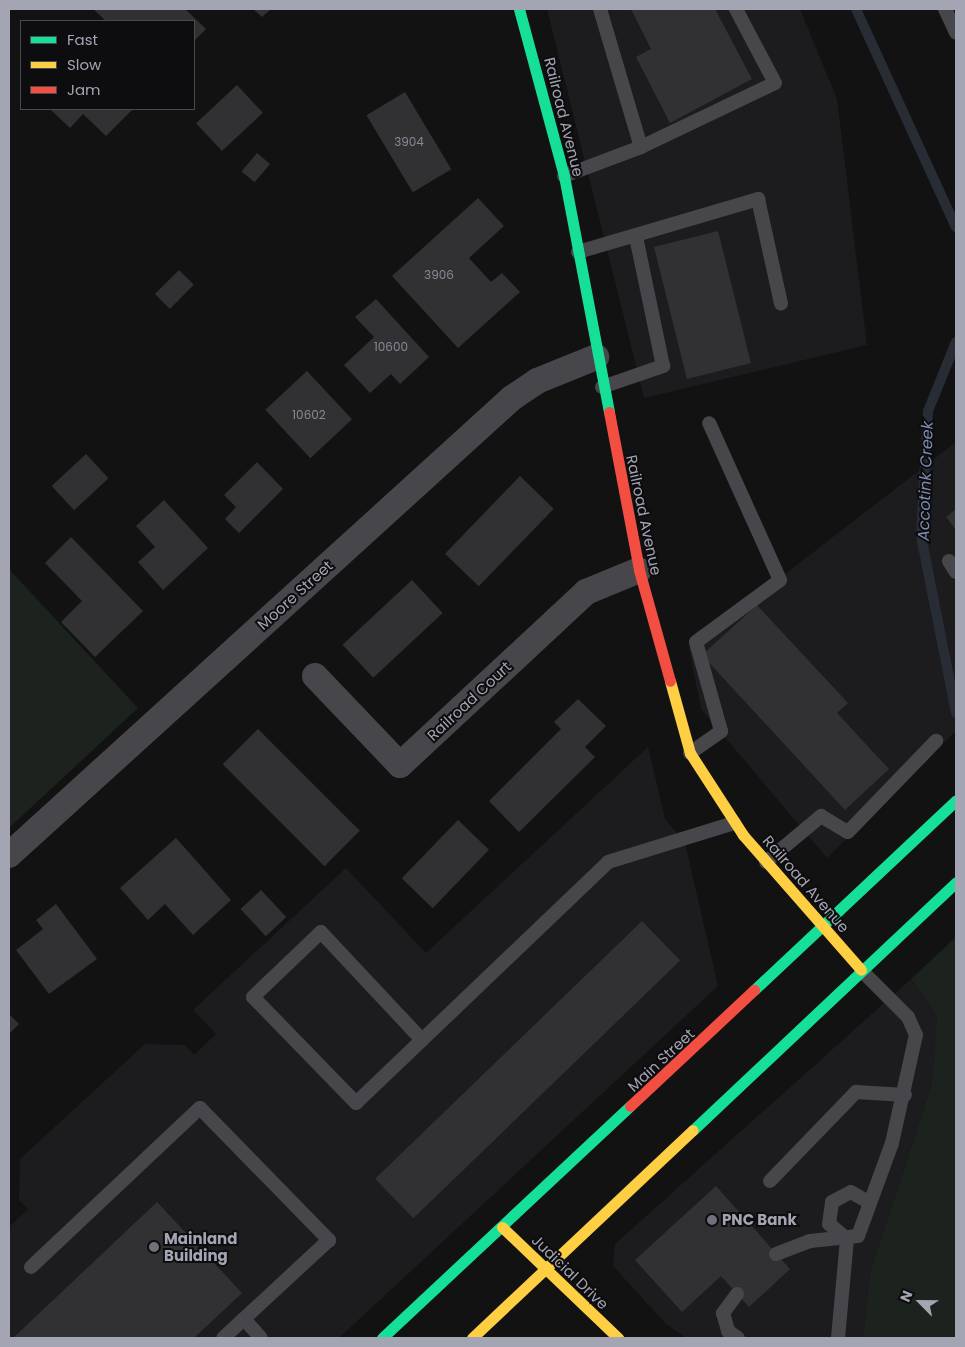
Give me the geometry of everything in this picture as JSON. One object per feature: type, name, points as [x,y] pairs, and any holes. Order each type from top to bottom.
[{"type":"main road","name":"Railroad Avenue","points":[[519,9],[564,176],[596,357],[639,570],[690,753],[734,822],[766,862],[861,970]]},
{"type":"main road","name":"Main Street","points":[[382,1338],[502,1228],[956,800]]},
{"type":"main road","points":[[472,1338],[956,882]]},
{"type":"main road","name":"Judicial Drive","points":[[502,1228],[618,1338]]},
{"type":"street","name":"Moore Street","points":[[9,855],[512,398],[537,382],[596,357]]},
{"type":"street","name":"Railroad Court","points":[[315,676],[400,765],[586,592],[639,570]]},
{"type":"lane","points":[[600,9],[641,147]]},
{"type":"lane","points":[[564,176],[641,147],[775,83],[736,9]]},
{"type":"lane","points":[[945,9],[956,32]]},
{"type":"lane","points":[[578,252],[636,237],[758,199],[781,304]]},
{"type":"lane","points":[[602,387],[663,366],[636,237]]},
{"type":"lane","points":[[690,753],[721,731],[696,642],[780,580],[709,423]]},
{"type":"lane","points":[[766,862],[821,816],[848,832],[936,741]]},
{"type":"lane","points":[[422,1040],[321,932],[253,997],[356,1103],[422,1040],[608,862],[734,822]]},
{"type":"lane","points":[[776,1254],[810,1241],[847,1240],[858,1236],[866,1226],[868,1202],[892,1143],[905,1095],[916,1036],[908,1016],[861,970]]},
{"type":"lane","points":[[770,1181],[856,1092],[905,1095]]},
{"type":"lane","points":[[31,1267],[200,1108],[329,1240],[223,1338]]},
{"type":"lane","points":[[847,1240],[830,1224],[832,1202],[851,1192],[861,1194],[868,1202]]},
{"type":"lane","points":[[838,1338],[847,1240]]},
{"type":"lane","points":[[737,1294],[723,1313],[728,1331],[738,1338]]},
{"type":"lane","points":[[244,1319],[261,1338]]},
{"type":"shaded area","points":[[547,9],[800,9],[837,99],[867,345],[644,398]]},
{"type":"shaded area","points":[[956,442],[956,731],[827,858],[701,709],[689,648]]},
{"type":"shaded area","points":[[9,569],[138,708],[9,828]]},
{"type":"shaded area","points":[[648,747],[665,819],[685,843],[718,986],[339,1338],[9,1338],[9,1227],[28,1209],[19,1200],[20,1159],[145,1044],[185,1045],[194,1055],[216,1034],[193,1010],[346,868],[426,953]]},
{"type":"shaded area","points":[[956,937],[956,1338],[863,1338],[870,1273],[932,1083],[937,1015],[911,979]]},
{"type":"shaded area","points":[[911,979],[937,1015],[932,1083],[870,1273],[863,1338],[686,1338],[666,1324],[613,1266],[615,1244]]},
{"type":"building","points":[[93,9],[185,9],[206,29],[195,40],[195,20],[105,20]]},
{"type":"building","points":[[253,9],[271,9],[262,17]]},
{"type":"building","points":[[631,9],[715,9],[752,79],[670,123],[636,57],[651,49]]},
{"type":"building","points":[[237,85],[263,113],[222,151],[196,123]]},
{"type":"building","points":[[405,92],[451,169],[413,192],[366,115]]},
{"type":"building","points":[[51,110],[132,110],[106,136],[83,114],[70,128]]},
{"type":"building","points":[[257,153],[270,164],[255,182],[242,171]]},
{"type":"building","points":[[478,198],[504,226],[469,258],[491,282],[502,273],[520,292],[458,348],[392,276]]},
{"type":"building","points":[[718,231],[751,363],[687,379],[654,247]]},
{"type":"building","points":[[179,270],[194,285],[170,309],[155,294]]},
{"type":"building","points":[[376,299],[429,357],[400,384],[391,374],[370,393],[344,365],[374,337],[355,317]]},
{"type":"building","points":[[307,371],[352,419],[310,458],[265,410]]},
{"type":"building","points":[[86,454],[109,478],[74,510],[52,486]]},
{"type":"building","points":[[257,462],[283,489],[239,533],[225,519],[236,507],[224,495]]},
{"type":"building","points":[[520,476],[554,509],[479,586],[445,554]]},
{"type":"building","points":[[164,500],[208,548],[163,590],[138,562],[155,547],[136,526]]},
{"type":"building","points":[[956,509],[956,530],[946,517]]},
{"type":"building","points":[[71,537],[143,611],[95,657],[61,622],[82,601],[45,563]]},
{"type":"building","points":[[412,580],[443,613],[373,678],[343,645]]},
{"type":"building","points":[[757,605],[848,703],[837,713],[889,769],[845,810],[702,655]]},
{"type":"building","points":[[578,699],[606,726],[585,747],[595,757],[519,832],[489,801],[561,729],[554,722]]},
{"type":"building","points":[[258,729],[360,831],[324,866],[223,764]]},
{"type":"building","points":[[458,820],[489,850],[433,908],[402,878]]},
{"type":"building","points":[[176,838],[231,900],[193,935],[165,904],[148,920],[120,888]]},
{"type":"building","points":[[261,890],[286,917],[266,936],[241,909]]},
{"type":"building","points":[[56,904],[97,959],[49,994],[16,950],[43,929],[36,920]]},
{"type":"building","points":[[642,921],[680,961],[413,1218],[375,1179]]},
{"type":"building","points":[[9,1014],[19,1024],[9,1034]]},
{"type":"building","name":"PNC Bank","points":[[716,1186],[790,1269],[749,1307],[721,1276],[682,1312],[635,1260]]},
{"type":"building","name":"Mainland Building","points":[[157,1202],[242,1293],[194,1338],[13,1338]]},
{"type":"waterway","name":"Accotink Creek","points":[[856,9],[956,227]]},
{"type":"waterway","name":"Accotink Creek","points":[[956,342],[928,411],[921,536],[956,713]]},
{"type":"traffic: fast","points":[[519,9],[564,176],[609,412]]},
{"type":"traffic: fast","points":[[754,990],[956,800]]},
{"type":"traffic: fast","points":[[693,1130],[956,882]]},
{"type":"traffic: fast","points":[[382,1338],[630,1106]]},
{"type":"traffic: slow","points":[[670,681],[690,753],[743,835],[861,970]]},
{"type":"traffic: slow","points":[[472,1338],[693,1130]]},
{"type":"traffic: slow","points":[[502,1227],[618,1338]]},
{"type":"traffic: jam","points":[[609,412],[639,570],[670,681]]},
{"type":"traffic: jam","points":[[630,1106],[754,990]]},
{"type":"place","name":"PNC Bank","points":[[712,1220]]},
{"type":"place","name":"Mainland Building","points":[[154,1247]]}]
